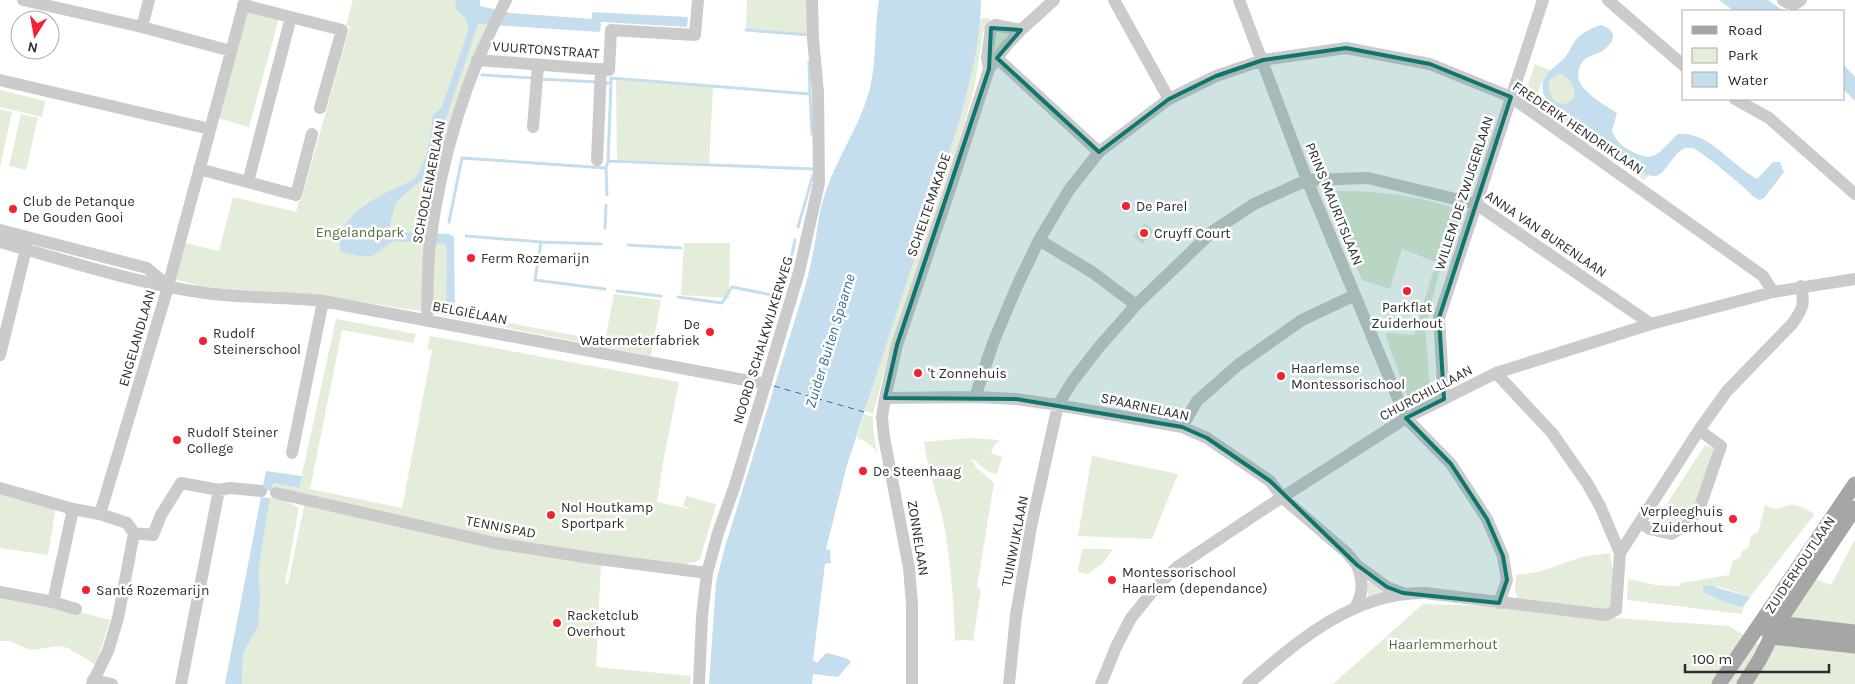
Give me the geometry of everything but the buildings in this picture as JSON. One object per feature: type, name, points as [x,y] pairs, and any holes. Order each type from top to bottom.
[{"type":"main road","name":"ZUIDERHOUTLAAN","points":[[1719,684],[1855,484]]},
{"type":"main road","name":"ZUIDERHOUTLAAN","points":[[1744,684],[1775,630],[1855,508]]},
{"type":"main road","points":[[1761,622],[1775,630],[1855,646]]},
{"type":"main road","points":[[1775,630],[1855,632]]},
{"type":"street","points":[[23,0],[142,27],[231,51]]},
{"type":"street","points":[[142,27],[149,0]]},
{"type":"street","name":"VUURTONSTRAAT","points":[[477,60],[600,78],[609,70],[612,30],[695,35],[698,0]]},
{"type":"street","name":"NOORD SCHALKWIJKERWEG","points":[[699,684],[702,616],[708,572],[718,533],[735,485],[799,272],[819,183],[818,92],[813,39],[812,0]]},
{"type":"street","name":"SCHELTEMAKADE","points":[[885,398],[897,345],[989,69],[1021,30],[1054,0]]},
{"type":"street","points":[[1114,0],[1169,99]]},
{"type":"street","name":"PRINS MAURITSLAAN","points":[[1239,0],[1307,180],[1406,418]]},
{"type":"street","name":"WILLEM DE ZWIJGERLAAN","points":[[1444,398],[1439,318],[1543,0]]},
{"type":"street","points":[[1608,0],[1682,64]]},
{"type":"street","name":"ENGELANDLAAN","points":[[100,514],[168,286],[244,3],[342,30],[320,108]]},
{"type":"street","name":"SCHOOLENAERLAAN","points":[[427,320],[430,245],[448,146],[477,60],[504,3]]},
{"type":"street","points":[[248,182],[291,17]]},
{"type":"street","points":[[989,69],[987,58],[991,28],[995,25],[1021,30]]},
{"type":"street","name":"FREDERIK HENDRIKLAAN","points":[[975,396],[993,343],[1039,240],[1069,190],[1099,152],[1169,99],[1216,76],[1263,60],[1346,48],[1430,64],[1511,98],[1763,276],[1773,292]]},
{"type":"street","points":[[997,58],[1099,152]]},
{"type":"street","points":[[534,127],[538,68]]},
{"type":"street","points":[[597,160],[600,78]]},
{"type":"street","points":[[0,80],[210,129]]},
{"type":"street","points":[[1737,100],[1770,118],[1855,194]]},
{"type":"street","points":[[199,169],[296,195],[312,134]]},
{"type":"street","name":"ANNA VAN BURENLAAN","points":[[1058,405],[1072,382],[1099,347],[1136,305],[1214,231],[1254,204],[1307,180],[1368,178],[1476,204],[1650,324]]},
{"type":"street","points":[[0,230],[27,243]]},
{"type":"street","points":[[1039,240],[1092,272],[1136,305]]},
{"type":"street","points":[[0,242],[27,243],[148,268],[168,286]]},
{"type":"street","points":[[0,355],[27,243]]},
{"type":"street","name":"CHURCHILLLAAN","points":[[1101,684],[1116,647],[1131,618],[1157,586],[1177,567],[1406,418],[1496,373],[1650,324],[1773,292],[1855,279]]},
{"type":"street","name":"BELGIËLAAN","points":[[168,286],[206,293],[290,297],[323,301],[766,384]]},
{"type":"street","points":[[1620,554],[1699,430],[1727,391],[1792,324],[1802,311],[1804,299],[1802,286]]},
{"type":"street","points":[[1182,428],[1197,401],[1238,365],[1302,320],[1355,295]]},
{"type":"street","points":[[292,452],[323,301]]},
{"type":"street","points":[[1248,684],[1295,644],[1324,624],[1355,608],[1403,593],[1425,593],[1602,615],[1611,614],[1616,610],[1620,554],[1600,506],[1587,483],[1552,433],[1496,373]]},
{"type":"street","name":"SPAARNELAAN","points":[[885,398],[975,396],[1016,399],[1182,428],[1207,438],[1270,481],[1283,498],[1347,553],[1357,565],[1387,587],[1403,593]]},
{"type":"street","name":"ZONNELAAN","points":[[885,398],[882,417],[884,437],[909,568],[913,644],[912,684]]},
{"type":"street","name":"TUINWIJKLAAN","points":[[1009,684],[1016,615],[1031,527],[1058,405]]},
{"type":"street","points":[[1406,418],[1451,464],[1487,519],[1503,556],[1507,580],[1499,603]]},
{"type":"street","points":[[1641,523],[1650,528],[1671,534],[1689,524],[1700,504],[1721,446],[1699,430]]},
{"type":"street","points":[[134,533],[153,535],[161,515],[181,483],[219,490],[230,488],[261,491]]},
{"type":"street","points":[[0,488],[73,509],[100,514],[127,523],[134,533],[118,618],[108,651],[92,682],[112,684]]},
{"type":"street","points":[[182,684],[219,490]]},
{"type":"street","name":"TENNISPAD","points":[[276,493],[292,495],[495,543],[591,558],[708,572]]},
{"type":"street","points":[[53,602],[73,509]]},
{"type":"street","points":[[1355,608],[1363,588],[1357,565]]},
{"type":"street","points":[[0,592],[53,602],[76,609]]},
{"type":"highlighted area","points":[[991,28],[1021,30],[997,58],[1099,152],[1169,99],[1216,76],[1263,60],[1346,48],[1430,64],[1511,97],[1439,318],[1444,399],[1406,418],[1451,464],[1487,519],[1503,556],[1507,580],[1499,603],[1403,593],[1387,587],[1357,565],[1270,481],[1207,438],[1182,427],[1016,399],[885,398],[897,345],[989,69]]},
{"type":"green space","name":"Engelandpark","points":[[353,0],[480,0],[480,6],[492,10],[466,76],[441,154],[425,231],[425,242],[444,244],[447,249],[446,305],[451,311],[605,341],[614,294],[661,300],[651,356],[420,311],[316,295],[203,287],[175,279],[185,243],[219,251],[233,197],[296,212],[299,201],[301,201],[350,26],[346,25]]},
{"type":"green space","points":[[747,0],[809,0],[811,34],[746,30]]},
{"type":"green space","points":[[248,12],[279,18],[249,127],[218,118]]},
{"type":"green space","points":[[981,19],[991,19],[983,32],[975,85],[964,125],[889,354],[873,414],[865,411],[961,116]]},
{"type":"green space","points":[[995,29],[1010,32],[994,53]]},
{"type":"green space","points":[[1535,64],[1550,70],[1544,77],[1536,97],[1580,126],[1634,167],[1649,175],[1644,180],[1524,96]]},
{"type":"green space","points":[[1559,74],[1569,80],[1574,91],[1573,99],[1565,104],[1556,102],[1550,95],[1548,85],[1554,76]]},
{"type":"green space","points":[[616,80],[688,83],[713,87],[709,163],[617,160]]},
{"type":"green space","points":[[0,90],[45,101],[42,117],[0,107]]},
{"type":"green space","points":[[0,109],[12,112],[0,167]]},
{"type":"green space","points":[[21,114],[38,118],[26,170],[9,166]]},
{"type":"green space","points":[[1331,191],[1396,194],[1459,210],[1460,215],[1439,274],[1425,326],[1430,390],[1414,400],[1408,398],[1386,337],[1387,333],[1414,335],[1436,262],[1402,249],[1390,289],[1362,280],[1329,198]]},
{"type":"green space","name":"Cruyff Court","points":[[1145,223],[1154,231],[1142,244],[1133,236]]},
{"type":"green space","points":[[684,243],[730,243],[729,298],[681,295]]},
{"type":"green space","name":"Nol Houtkamp Sportpark","points":[[336,319],[416,334],[413,343],[342,330],[310,489],[402,508],[432,350],[427,349],[430,336],[679,382],[657,502],[694,510],[683,506],[686,496],[716,504],[700,559],[696,562],[688,563],[685,573],[601,563],[596,667],[691,676],[690,684],[242,684],[243,653],[257,629],[259,621],[259,567],[270,498],[286,501],[299,508],[285,583],[288,584],[305,501],[271,491],[273,483],[299,488]]},
{"type":"green space","points":[[864,414],[873,417],[877,454],[872,446],[857,438]]},
{"type":"green space","points":[[969,438],[1000,440],[994,445],[991,453],[1002,457],[997,474],[989,472],[971,458],[976,467],[994,483],[977,587],[981,590],[973,641],[955,641],[952,583],[944,525],[924,442]]},
{"type":"green space","points":[[1705,445],[1714,448],[1699,496],[1688,518],[1676,525],[1655,525],[1670,499]]},
{"type":"green space","points":[[1092,456],[1178,474],[1152,539],[1078,536]]},
{"type":"green space","points":[[0,491],[56,507],[48,555],[0,548]]},
{"type":"green space","points":[[1765,505],[1777,509],[1795,505],[1815,514],[1750,597],[1718,586],[1709,596],[1743,607],[1742,614],[1627,600],[1628,579],[1656,585],[1680,586],[1680,583],[1729,575],[1733,561],[1740,557],[1742,551],[1748,548],[1751,536],[1758,532]]},
{"type":"green space","name":"Haarlemmerhout","points":[[1855,539],[1855,684],[1333,684],[1423,604],[1497,606],[1571,615],[1729,626],[1769,651],[1815,579],[1831,585]]},
{"type":"green space","points":[[1082,549],[1113,549],[1105,561],[1088,574],[1078,572]]},
{"type":"green space","points":[[1610,553],[1613,571],[1611,606],[1607,609],[1520,600],[1517,597],[1515,591],[1516,575],[1538,572],[1582,557]]},
{"type":"green space","points":[[1370,582],[1387,592],[1368,597],[1367,583]]},
{"type":"green space","points":[[0,595],[45,603],[110,620],[96,665],[68,648],[60,646],[31,650],[9,641],[0,641]]},
{"type":"water","points":[[456,0],[480,0],[480,6],[511,13],[592,19],[592,12],[688,17],[687,27],[601,22],[600,32],[478,24],[427,175],[397,202],[389,230],[393,232],[449,234],[454,237],[455,311],[448,310],[446,305],[447,249],[444,244],[394,241],[372,256],[360,256],[341,252],[340,246],[341,236],[351,217],[370,202],[392,189],[413,180],[422,167],[428,150],[433,115],[442,107],[469,28],[466,19],[455,8]]},
{"type":"water","name":"Zuider Buiten Spaarne","points":[[879,0],[981,0],[981,15],[975,58],[961,116],[847,465],[826,549],[830,550],[831,563],[825,564],[813,660],[817,663],[827,653],[846,658],[851,662],[838,677],[813,674],[812,684],[709,684],[716,582],[805,287],[824,197],[866,102],[870,88],[874,66]]},
{"type":"water","points":[[1719,0],[1768,0],[1783,10],[1733,10]]},
{"type":"water","points":[[1601,25],[1612,32],[1613,39],[1604,50],[1587,57],[1583,61],[1580,65],[1578,77],[1581,85],[1589,94],[1617,113],[1612,131],[1620,144],[1641,156],[1648,157],[1658,153],[1678,134],[1689,135],[1710,143],[1757,179],[1773,162],[1780,162],[1784,172],[1764,198],[1759,200],[1754,197],[1713,162],[1692,148],[1686,148],[1681,151],[1664,171],[1659,174],[1654,176],[1647,175],[1628,164],[1551,104],[1543,92],[1544,78],[1568,54],[1578,37]],"holes":[[[1559,74],[1569,80],[1574,91],[1573,99],[1565,104],[1556,102],[1549,90],[1551,79]]]},
{"type":"water","points":[[1845,66],[1855,77],[1855,101],[1845,91]]},
{"type":"water","points":[[266,471],[302,476],[299,488],[273,483],[271,491],[262,490]]},
{"type":"water","points":[[261,497],[270,498],[259,567],[259,621],[257,629],[243,653],[242,684],[225,684]]},
{"type":"water","points":[[1708,585],[1750,597],[1743,607],[1717,599],[1703,591],[1703,586]]},
{"type":"waterway","points":[[746,30],[809,35]]},
{"type":"waterway","points":[[809,62],[810,94]]},
{"type":"waterway","points":[[482,75],[533,78]]},
{"type":"waterway","points":[[611,83],[611,78],[810,94],[812,134]]},
{"type":"waterway","points":[[539,79],[598,82]]},
{"type":"waterway","points":[[604,83],[611,83],[608,161]]},
{"type":"waterway","points":[[449,222],[462,158],[606,168],[608,161],[815,169]]},
{"type":"waterway","points":[[606,168],[607,195]]},
{"type":"waterway","points":[[798,227],[813,175]]},
{"type":"waterway","points":[[605,228],[606,205]]},
{"type":"waterway","points":[[466,236],[541,242],[535,280],[605,289]]},
{"type":"waterway","points":[[789,268],[795,240]]},
{"type":"waterway","points":[[541,242],[601,244]]},
{"type":"waterway","points":[[628,245],[681,248]]},
{"type":"waterway","points":[[678,297],[722,303],[732,287],[782,297],[786,280]]},
{"type":"waterway","points":[[617,291],[661,296]]},
{"type":"ferry route","points":[[774,386],[864,412]]},
{"type":"place","name":"De Parel","points":[[1126,206]]},
{"type":"place","name":"Club de Petanque De Gouden Gooi","points":[[13,209]]},
{"type":"place","name":"Cruyff Court","points":[[1144,233]]},
{"type":"place","name":"Ferm Rozemarijn","points":[[471,258]]},
{"type":"place","name":"Parkflat Zuiderhout","points":[[1407,291]]},
{"type":"place","name":"De Watermeterfabriek","points":[[710,332]]},
{"type":"place","name":"Rudolf Steinerschool","points":[[203,341]]},
{"type":"place","name":"'t Zonnehuis","points":[[918,373]]},
{"type":"place","name":"Haarlemse Montessorischool","points":[[1281,376]]},
{"type":"place","name":"Rudolf Steiner College","points":[[177,440]]},
{"type":"place","name":"De Steenhaag","points":[[863,471]]},
{"type":"place","name":"Nol Houtkamp Sportpark","points":[[551,515]]},
{"type":"place","name":"Verpleeghuis Zuiderhout","points":[[1733,519]]},
{"type":"place","name":"Montessorischool Haarlem (dependance)","points":[[1112,580]]},
{"type":"place","name":"Santé Rozemarijn","points":[[86,590]]},
{"type":"place","name":"Racketclub Overhout","points":[[557,623]]}]
